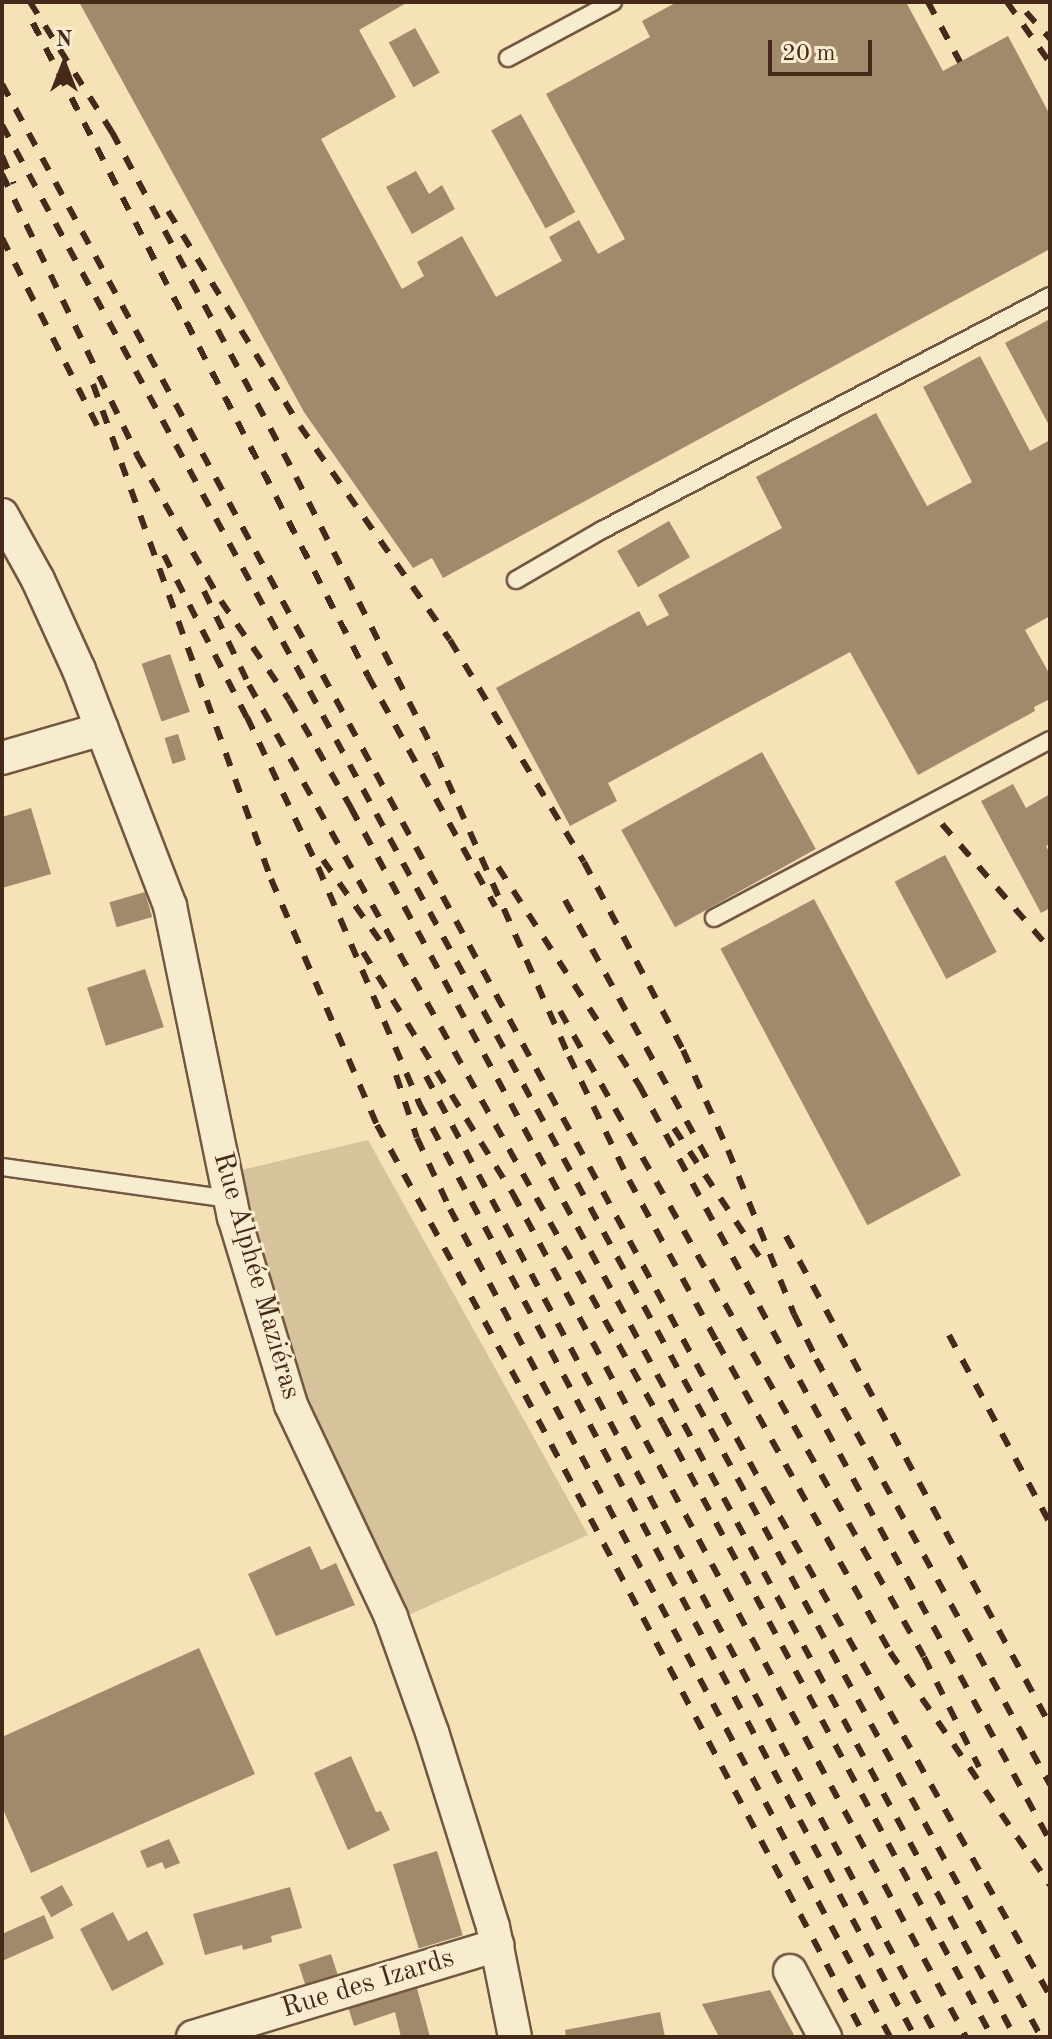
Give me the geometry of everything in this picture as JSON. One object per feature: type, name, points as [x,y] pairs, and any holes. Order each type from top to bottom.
[{"type":"street","name":"Rue Alphée Maziéras","points":[[2,515],[44,592],[102,729],[170,906],[229,1199],[291,1405],[391,1617],[432,1732],[497,1945],[515,2037]]},
{"type":"street","points":[[2,758],[102,729]]},
{"type":"street","name":"Rue des Izards","points":[[193,2037],[497,1945]]},
{"type":"street","points":[[790,1971],[825,2037]]},
{"type":"lane","points":[[508,58],[613,2]]},
{"type":"lane","points":[[516,580],[602,530],[1050,296]]},
{"type":"lane","points":[[714,918],[1050,740]]},
{"type":"lane","points":[[2,1167],[229,1199]]},
{"type":"shaded area","points":[[368,1140],[588,1535],[404,1617],[304,1402],[237,1171]]},
{"type":"building","points":[[79,2],[408,2],[359,30],[396,97],[321,139],[402,289],[424,276],[417,262],[462,236],[496,297],[562,261],[549,237],[579,220],[598,254],[625,239],[546,94],[650,37],[642,21],[677,2],[906,2],[943,71],[1008,36],[1050,115],[1050,249],[443,578],[432,558],[413,568],[304,412]]},
{"type":"building","points":[[415,28],[440,73],[413,87],[389,43]]},
{"type":"building","points":[[521,114],[575,212],[546,228],[491,130]]},
{"type":"building","points":[[416,171],[429,194],[442,185],[455,209],[412,234],[386,187]]},
{"type":"building","points":[[1050,319],[1050,427],[1005,343]]},
{"type":"building","points":[[980,356],[1030,451],[1050,440],[1050,616],[1025,630],[1050,675],[1050,699],[1034,707],[1035,711],[918,775],[850,652],[608,783],[617,801],[570,826],[496,688],[639,611],[647,626],[669,615],[658,595],[782,528],[756,477],[876,413],[927,506],[972,482],[923,387]]},
{"type":"building","points":[[669,521],[690,557],[638,587],[617,551]]},
{"type":"building","points":[[170,654],[190,712],[161,721],[142,664]]},
{"type":"building","points":[[178,734],[186,760],[173,764],[165,738]]},
{"type":"building","points":[[762,752],[816,849],[675,927],[621,830]]},
{"type":"building","points":[[1013,784],[1026,808],[1050,794],[1050,844],[1046,846],[1050,854],[1050,908],[1041,913],[981,801]]},
{"type":"building","points":[[31,808],[51,874],[2,888],[2,817]]},
{"type":"building","points":[[945,855],[997,952],[946,979],[895,882]]},
{"type":"building","points":[[145,892],[152,917],[117,927],[109,902]]},
{"type":"building","points":[[814,899],[961,1175],[867,1225],[720,949]]},
{"type":"building","points":[[145,969],[164,1027],[106,1046],[87,988]]},
{"type":"building","points":[[310,1546],[321,1570],[336,1563],[355,1605],[276,1636],[248,1574]]},
{"type":"building","points":[[199,1648],[255,1774],[31,1873],[2,1807],[2,1737]]},
{"type":"building","points":[[351,1756],[376,1812],[381,1811],[390,1830],[348,1850],[314,1773]]},
{"type":"building","points":[[169,1839],[180,1863],[165,1869],[162,1862],[147,1868],[140,1851]]},
{"type":"building","points":[[437,1851],[463,1935],[419,1949],[393,1864]]},
{"type":"building","points":[[62,1885],[73,1905],[51,1917],[40,1897]]},
{"type":"building","points":[[290,1887],[302,1928],[271,1936],[272,1942],[243,1950],[242,1945],[205,1955],[193,1914]]},
{"type":"building","points":[[113,1912],[128,1941],[147,1931],[164,1964],[112,1991],[80,1929]]},
{"type":"building","points":[[44,1915],[54,1938],[2,1961],[2,1934]]},
{"type":"building","points":[[331,1954],[338,1975],[305,1985],[299,1965]]},
{"type":"building","points":[[414,1977],[430,2037],[401,2037],[395,2012],[354,2026],[346,2000]]},
{"type":"building","points":[[770,1990],[795,2037],[719,2037],[702,2004]]},
{"type":"building","points":[[660,2012],[665,2037],[566,2037],[565,2030]]},
{"type":"railway","points":[[30,2],[112,132],[296,477],[436,755],[569,1056],[629,1180],[890,1652],[1050,1885]]},
{"type":"railway","points":[[928,2],[960,62]]},
{"type":"railway","points":[[1007,2],[1050,63]]},
{"type":"railway","points":[[1026,12],[1050,39]]},
{"type":"railway","points":[[33,23],[368,676],[495,906]]},
{"type":"railway","points":[[2,84],[766,1492],[1050,1996]]},
{"type":"railway","points":[[2,125],[1041,2037]]},
{"type":"railway","points":[[2,156],[14,184]]},
{"type":"railway","points":[[2,174],[137,455],[221,601],[289,700],[351,808],[1015,2037]]},
{"type":"railway","points":[[168,211],[300,426],[450,640],[584,862],[683,1050],[728,1150],[794,1314],[821,1368]]},
{"type":"railway","points":[[2,238],[100,431]]},
{"type":"railway","points":[[93,384],[271,879],[377,1125],[525,1395],[865,2037]]},
{"type":"railway","points":[[164,555],[251,726]]},
{"type":"railway","points":[[204,591],[249,685],[663,1424],[992,2037]]},
{"type":"railway","points":[[247,717],[318,867],[419,1103],[915,2037]]},
{"type":"railway","points":[[942,824],[1050,949]]},
{"type":"railway","points":[[323,860],[385,948]]},
{"type":"railway","points":[[498,867],[639,1085],[1050,1841]]},
{"type":"railway","points":[[565,900],[708,1160]]},
{"type":"railway","points":[[363,952],[513,1194],[966,2037]]},
{"type":"railway","points":[[560,1011],[924,1657],[979,1767]]},
{"type":"railway","points":[[396,1075],[417,1138],[450,1209],[890,2037]]},
{"type":"railway","points":[[426,1076],[937,2037]]},
{"type":"railway","points":[[674,1128],[764,1264]]},
{"type":"railway","points":[[786,1236],[1050,1725]]},
{"type":"railway","points":[[949,1335],[1050,1523]]},
{"type":"railway","points":[[816,1359],[1050,1785]]}]
